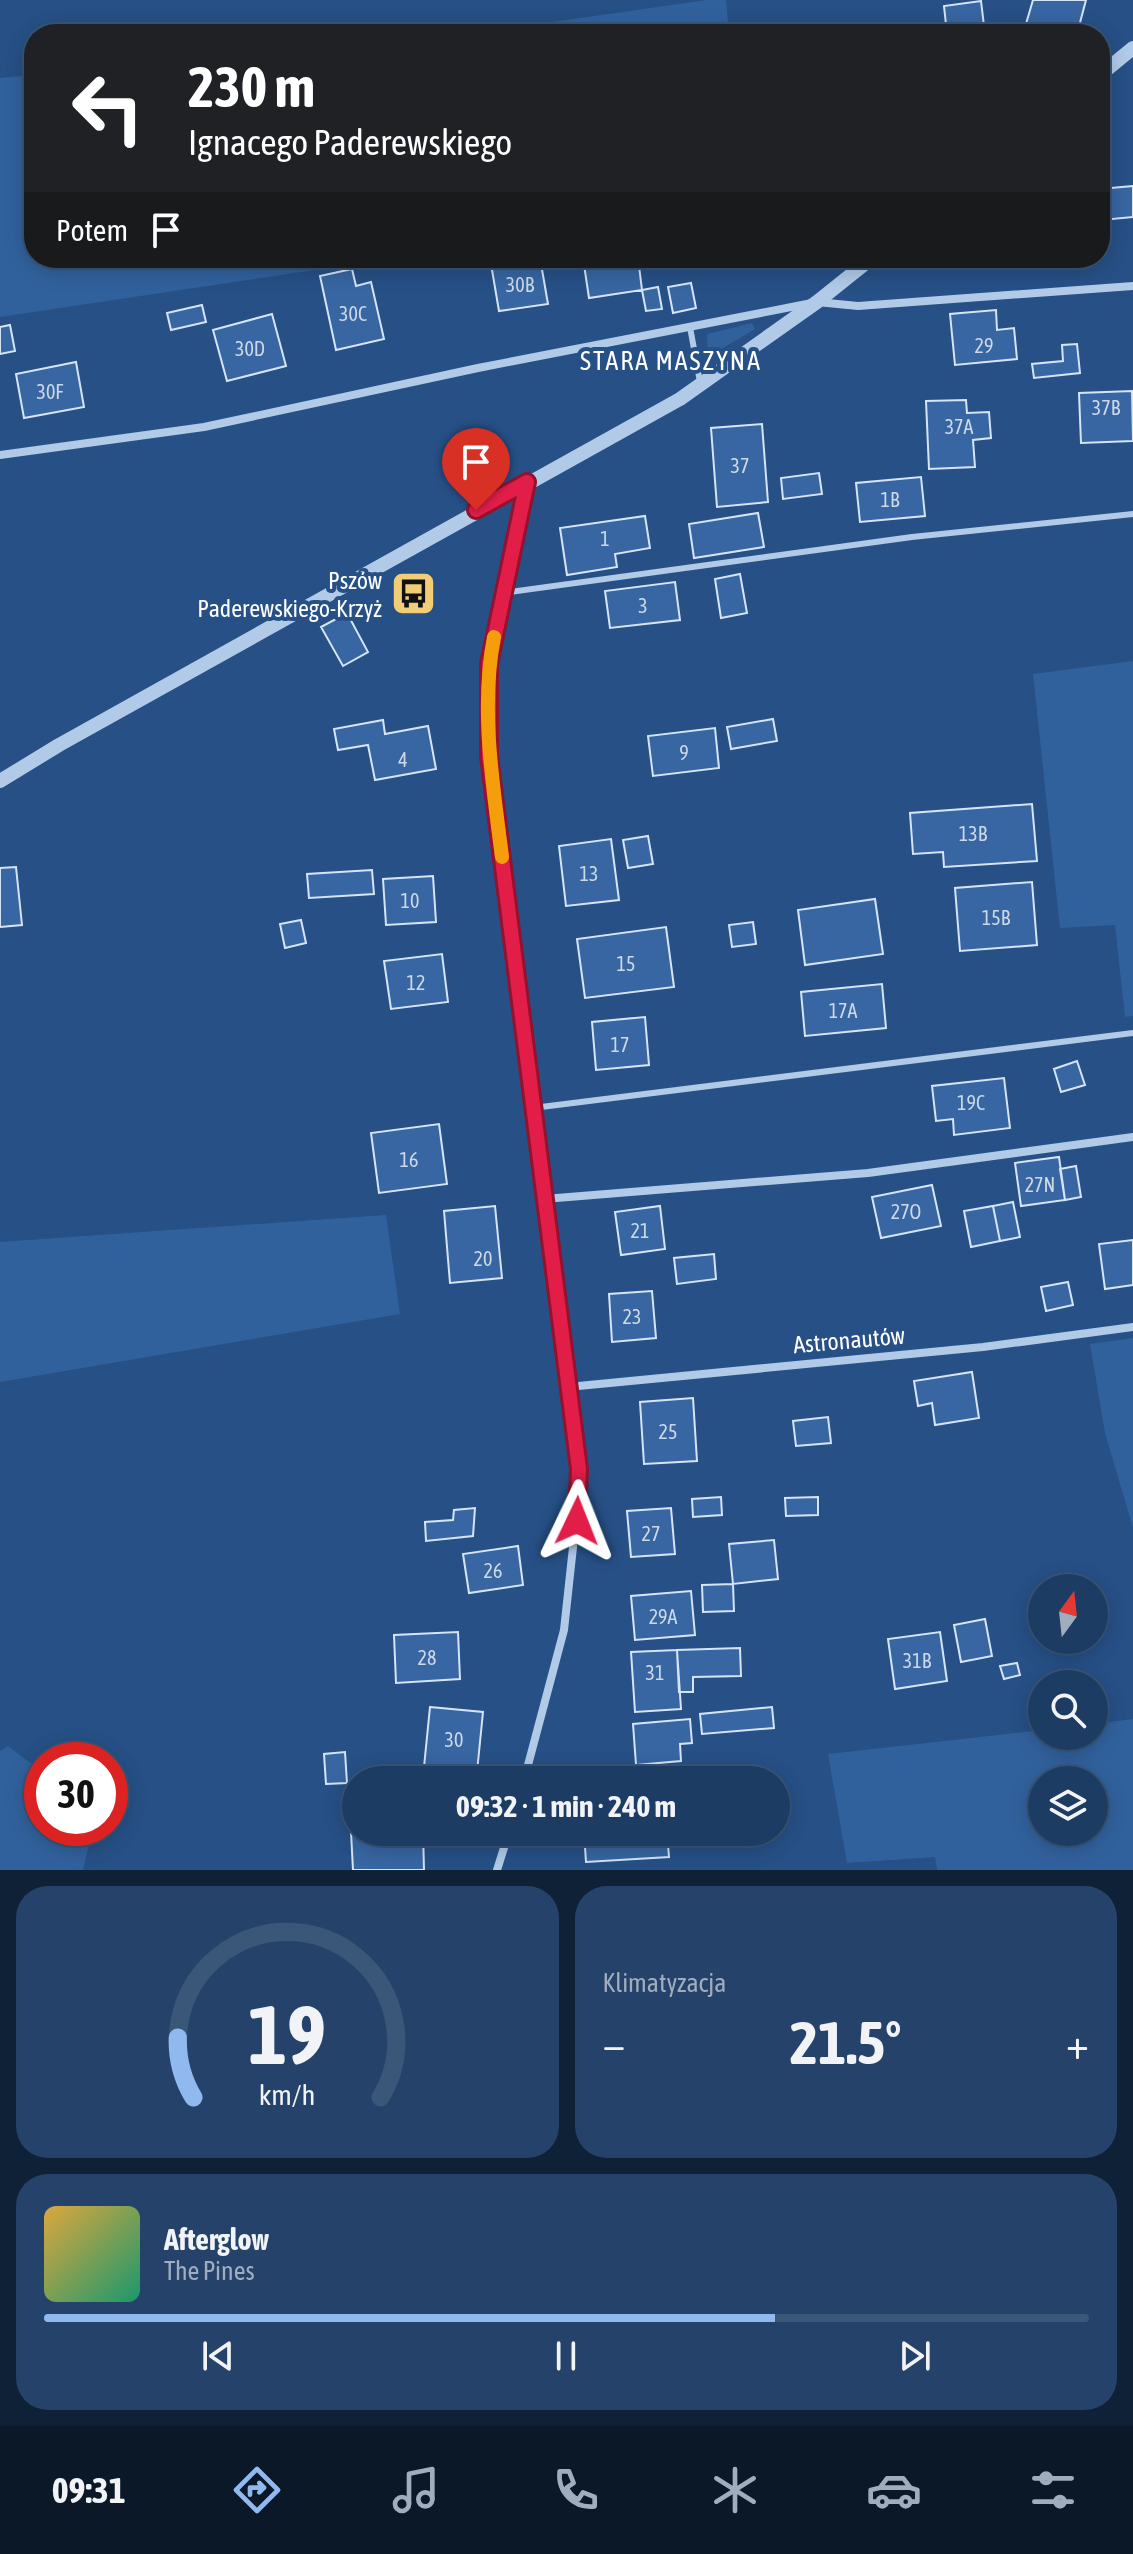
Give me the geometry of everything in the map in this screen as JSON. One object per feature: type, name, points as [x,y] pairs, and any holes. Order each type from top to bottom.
[{"type":"street","points":[[1110,67],[1133,48]]},
{"type":"street","points":[[0,781],[701,385],[860,268]]},
{"type":"street","points":[[0,455],[204,427],[817,302],[871,305],[1133,286]]},
{"type":"street","points":[[527,482],[489,664],[489,756],[579,1469],[575,1550],[564,1630],[528,1766]]},
{"type":"street","points":[[544,1199],[868,1173],[1133,1137]]},
{"type":"street","name":"Astronautów","points":[[568,1387],[983,1347],[1133,1327]]},
{"type":"street","points":[[497,1870],[505,1846]]},
{"type":"lane","points":[[690,327],[701,385]]},
{"type":"lane","points":[[503,593],[912,537],[1133,514]]},
{"type":"lane","points":[[533,1108],[1133,1033]]},
{"type":"shaded area","points":[[707,0],[726,0],[728,24],[538,24]]},
{"type":"shaded area","points":[[24,76],[24,268],[328,268],[0,317],[0,78]]},
{"type":"shaded area","points":[[752,323],[755,329],[708,357],[707,334]]},
{"type":"shaded area","points":[[1133,661],[1133,1016],[1125,1017],[1115,925],[1060,928],[1033,674]]},
{"type":"shaded area","points":[[386,1215],[400,1314],[0,1382],[0,1242]]},
{"type":"shaded area","points":[[1133,1338],[1133,1528],[1105,1433],[1090,1344]]},
{"type":"shaded area","points":[[1133,1719],[1133,1870],[937,1870],[935,1857],[847,1863],[828,1754],[1028,1732],[1028,1750],[1108,1750],[1108,1722]]},
{"type":"shaded area","points":[[8,1746],[24,1758],[24,1846],[89,1846],[83,1870],[0,1870],[0,1751]]},
{"type":"building","points":[[1033,0],[1086,0],[1080,24],[1026,24]]},
{"type":"building","points":[[981,1],[984,24],[946,24],[944,6]]},
{"type":"building","points":[[1133,186],[1133,217],[1110,219],[1110,188]]},
{"type":"building","points":[[492,268],[542,268],[548,304],[499,311]]},
{"type":"building","points":[[584,268],[639,268],[642,290],[589,298]]},
{"type":"building","points":[[352,269],[356,286],[371,282],[384,339],[336,350],[320,276]]},
{"type":"building","points":[[691,283],[696,308],[673,313],[668,287]]},
{"type":"building","points":[[658,287],[662,309],[646,311],[642,290]]},
{"type":"building","points":[[202,305],[206,322],[171,330],[167,313]]},
{"type":"building","points":[[996,310],[997,330],[1014,328],[1017,359],[955,365],[950,314]]},
{"type":"building","points":[[272,314],[286,366],[227,381],[213,330]]},
{"type":"building","points":[[10,325],[15,351],[0,354],[0,327]]},
{"type":"building","points":[[1077,344],[1080,373],[1034,378],[1032,364],[1063,361],[1062,345]]},
{"type":"building","points":[[76,362],[84,407],[24,418],[16,374]]},
{"type":"building","points":[[1132,391],[1133,441],[1081,443],[1079,393]]},
{"type":"building","points":[[966,400],[967,413],[989,412],[991,438],[973,440],[975,467],[929,469],[926,401]]},
{"type":"building","points":[[762,424],[768,502],[717,507],[711,428]]},
{"type":"building","points":[[819,473],[822,494],[783,499],[781,478]]},
{"type":"building","points":[[921,477],[925,516],[860,522],[856,483]]},
{"type":"building","points":[[758,513],[764,547],[694,558],[689,524]]},
{"type":"building","points":[[645,516],[650,548],[615,554],[617,567],[567,575],[560,528]]},
{"type":"building","points":[[740,574],[747,613],[721,618],[715,579]]},
{"type":"building","points":[[675,582],[680,620],[610,628],[605,591]]},
{"type":"building","points":[[347,613],[368,652],[343,666],[321,627]]},
{"type":"building","points":[[773,719],[777,741],[731,749],[727,727]]},
{"type":"building","points":[[383,720],[385,734],[428,726],[436,769],[375,780],[368,745],[338,750],[334,729]]},
{"type":"building","points":[[715,728],[719,768],[653,776],[648,736]]},
{"type":"building","points":[[1032,804],[1037,861],[944,867],[943,852],[913,854],[910,813]]},
{"type":"building","points":[[648,836],[653,864],[628,868],[623,840]]},
{"type":"building","points":[[611,839],[619,900],[566,906],[559,846]]},
{"type":"building","points":[[16,867],[22,925],[0,927],[0,868]]},
{"type":"building","points":[[372,870],[374,894],[309,898],[307,874]]},
{"type":"building","points":[[433,876],[436,922],[386,925],[383,879]]},
{"type":"building","points":[[1032,882],[1037,945],[960,951],[955,888]]},
{"type":"building","points":[[875,899],[883,954],[805,965],[798,910]]},
{"type":"building","points":[[301,920],[306,943],[285,948],[280,924]]},
{"type":"building","points":[[753,922],[756,944],[732,947],[729,925]]},
{"type":"building","points":[[666,927],[674,987],[585,998],[577,939]]},
{"type":"building","points":[[442,954],[448,1002],[391,1009],[384,961]]},
{"type":"building","points":[[882,984],[886,1028],[805,1036],[801,992]]},
{"type":"building","points":[[645,1017],[649,1065],[596,1070],[592,1022]]},
{"type":"building","points":[[1077,1061],[1085,1085],[1061,1092],[1054,1069]]},
{"type":"building","points":[[1004,1078],[1010,1128],[954,1135],[953,1119],[936,1121],[932,1086]]},
{"type":"building","points":[[439,1124],[447,1184],[379,1193],[371,1133]]},
{"type":"building","points":[[1059,1157],[1065,1200],[1021,1206],[1015,1163]]},
{"type":"building","points":[[1076,1166],[1081,1197],[1065,1200],[1060,1169]]},
{"type":"building","points":[[932,1185],[941,1226],[881,1238],[872,1197]]},
{"type":"building","points":[[1013,1202],[1020,1237],[1000,1241],[993,1206]]},
{"type":"building","points":[[495,1206],[502,1278],[450,1283],[444,1211]]},
{"type":"building","points":[[660,1206],[665,1249],[621,1255],[615,1212]]},
{"type":"building","points":[[993,1206],[1000,1241],[971,1247],[964,1211]]},
{"type":"building","points":[[1133,1240],[1133,1285],[1105,1289],[1099,1244]]},
{"type":"building","points":[[714,1254],[716,1279],[677,1284],[674,1258]]},
{"type":"building","points":[[1068,1282],[1073,1305],[1046,1311],[1041,1287]]},
{"type":"building","points":[[652,1291],[656,1338],[612,1342],[609,1294]]},
{"type":"building","points":[[972,1372],[979,1418],[935,1425],[932,1403],[918,1406],[914,1381]]},
{"type":"building","points":[[693,1398],[697,1461],[644,1464],[640,1402]]},
{"type":"building","points":[[828,1417],[831,1443],[796,1446],[793,1421]]},
{"type":"building","points":[[721,1497],[722,1515],[693,1517],[692,1499]]},
{"type":"building","points":[[818,1497],[818,1515],[786,1516],[785,1498]]},
{"type":"building","points":[[475,1508],[473,1536],[426,1541],[425,1522],[453,1520],[454,1510]]},
{"type":"building","points":[[671,1508],[675,1554],[631,1557],[627,1511]]},
{"type":"building","points":[[774,1540],[778,1579],[733,1584],[729,1544]]},
{"type":"building","points":[[518,1546],[523,1585],[469,1593],[463,1554]]},
{"type":"building","points":[[733,1584],[734,1611],[703,1612],[702,1585]]},
{"type":"building","points":[[691,1591],[695,1635],[635,1640],[631,1596]]},
{"type":"building","points":[[985,1619],[992,1656],[961,1662],[954,1625]]},
{"type":"building","points":[[458,1632],[460,1679],[396,1683],[394,1635]]},
{"type":"building","points":[[940,1632],[947,1681],[895,1689],[888,1639]]},
{"type":"building","points":[[740,1648],[741,1676],[693,1677],[693,1692],[679,1692],[677,1650]]},
{"type":"building","points":[[677,1650],[681,1709],[635,1712],[631,1652]]},
{"type":"building","points":[[1017,1663],[1020,1675],[1004,1679],[1000,1666]]},
{"type":"building","points":[[430,1707],[483,1712],[478,1766],[424,1766]]},
{"type":"building","points":[[772,1707],[774,1728],[702,1734],[700,1714]]},
{"type":"building","points":[[690,1719],[692,1743],[680,1744],[681,1761],[636,1765],[633,1724]]},
{"type":"building","points":[[345,1752],[342,1783],[326,1784],[324,1754]]},
{"type":"building","points":[[352,1846],[423,1846],[424,1870],[353,1870]]},
{"type":"building","points":[[585,1846],[668,1846],[669,1857],[586,1862]]},
{"type":"slow traffic","points":[[494,637],[489,664],[489,756],[502,857]]},
{"type":"place","name":"Pszów Paderewskiego-Krzyż","points":[[413,594]]},
{"type":"district","name":"STARA MASZYNA","points":[[671,361]]},
{"type":"route","points":[[476,510],[527,482],[489,664],[489,756],[579,1469],[577,1521]]}]
